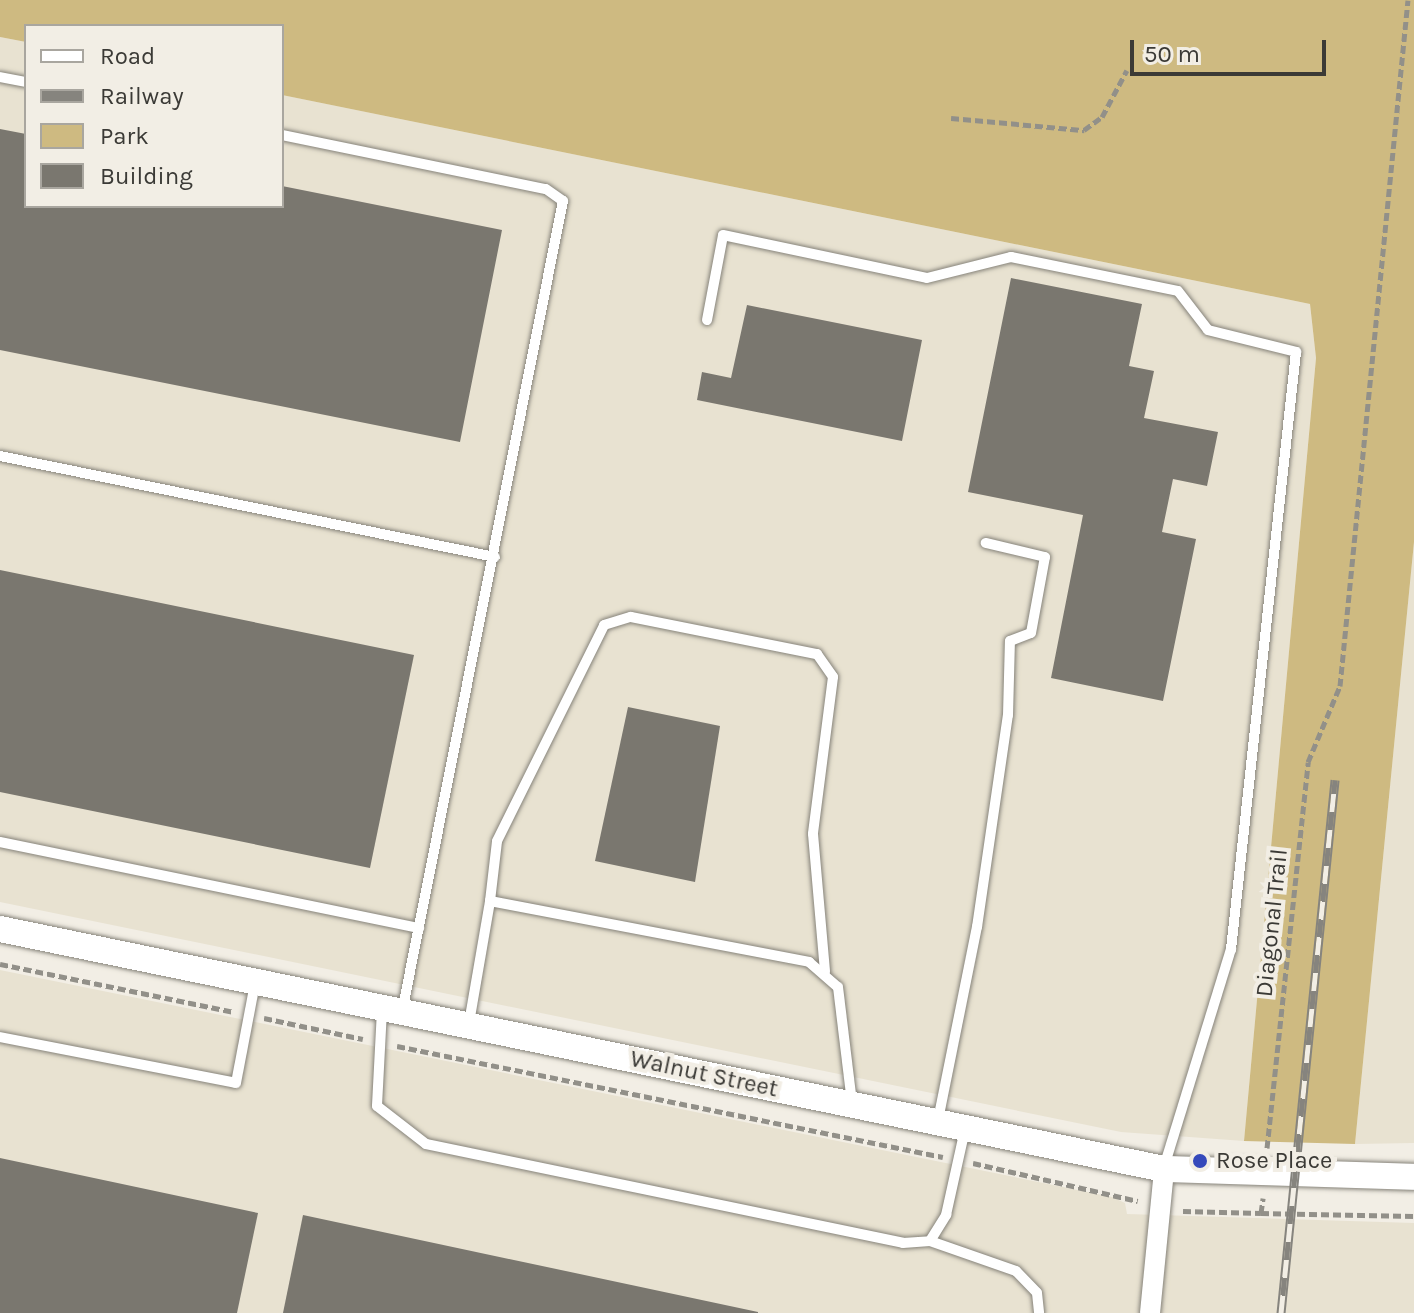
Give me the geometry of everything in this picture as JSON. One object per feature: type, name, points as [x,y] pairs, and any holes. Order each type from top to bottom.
[{"type":"street","name":"Walnut Street","points":[[0,929],[1164,1169],[1414,1177]]},
{"type":"street","points":[[1150,1313],[1164,1169]]},
{"type":"lane","points":[[0,77],[24,82]]},
{"type":"lane","points":[[284,135],[546,189],[563,201],[495,557],[419,928],[392,1010],[376,1041],[377,1106],[426,1144],[903,1243],[930,1241],[1016,1271],[1037,1293],[1039,1313]]},
{"type":"lane","points":[[707,320],[723,235],[927,278],[1011,257],[1163,288],[1194,305],[1208,330],[1296,352],[1231,949],[1164,1169]]},
{"type":"lane","points":[[0,456],[495,557]]},
{"type":"lane","points":[[937,1122],[977,927],[1008,715],[1010,641],[1031,633],[1045,557],[986,543]]},
{"type":"lane","points":[[469,1026],[497,841],[604,625],[631,617],[817,654],[833,677],[813,834],[825,971],[838,987],[853,1105]]},
{"type":"lane","points":[[0,842],[419,928]]},
{"type":"lane","points":[[490,901],[825,971]]},
{"type":"lane","points":[[0,1037],[236,1083],[255,981]]},
{"type":"lane","points":[[930,1241],[946,1215],[966,1128]]},
{"type":"path","name":"Diagonal Trail","points":[[1261,1213],[1308,762],[1340,686],[1408,0]]},
{"type":"path","points":[[951,118],[1084,130],[1102,117],[1127,70]]},
{"type":"path","points":[[0,964],[1120,1194],[1160,1210],[1414,1216]]},
{"type":"shaded area","points":[[0,37],[24,42],[24,208],[284,208],[284,95],[1310,304],[1316,358],[1244,1141],[1121,1132],[0,902]]},
{"type":"shaded area","points":[[1414,542],[1414,1143],[1355,1144]]},
{"type":"shaded area","points":[[0,970],[1112,1197],[1125,1203],[1127,1214],[1414,1223],[1414,1313],[0,1313]]},
{"type":"green space","points":[[0,0],[1414,0],[1414,542],[1355,1144],[1244,1141],[1316,358],[1310,304],[284,95],[284,24],[24,24],[24,42],[0,37]]},
{"type":"building","points":[[0,129],[24,134],[24,208],[284,208],[284,186],[502,230],[460,442],[0,350]]},
{"type":"building","points":[[1011,278],[1142,304],[1129,366],[1154,371],[1144,418],[1218,432],[1207,486],[1173,479],[1162,532],[1196,539],[1163,701],[1051,678],[1083,515],[968,492]]},
{"type":"building","points":[[747,305],[922,340],[902,441],[697,400],[702,372],[731,378]]},
{"type":"building","points":[[0,570],[414,655],[370,868],[0,792]]},
{"type":"building","points":[[628,707],[720,726],[695,882],[595,861]]},
{"type":"building","points":[[0,1158],[258,1213],[237,1313],[0,1313]]},
{"type":"building","points":[[303,1215],[758,1312],[758,1313],[283,1313]]},
{"type":"railway","points":[[1281,1313],[1335,780]]},
{"type":"place","name":"Rose Place","points":[[1200,1161]]}]
